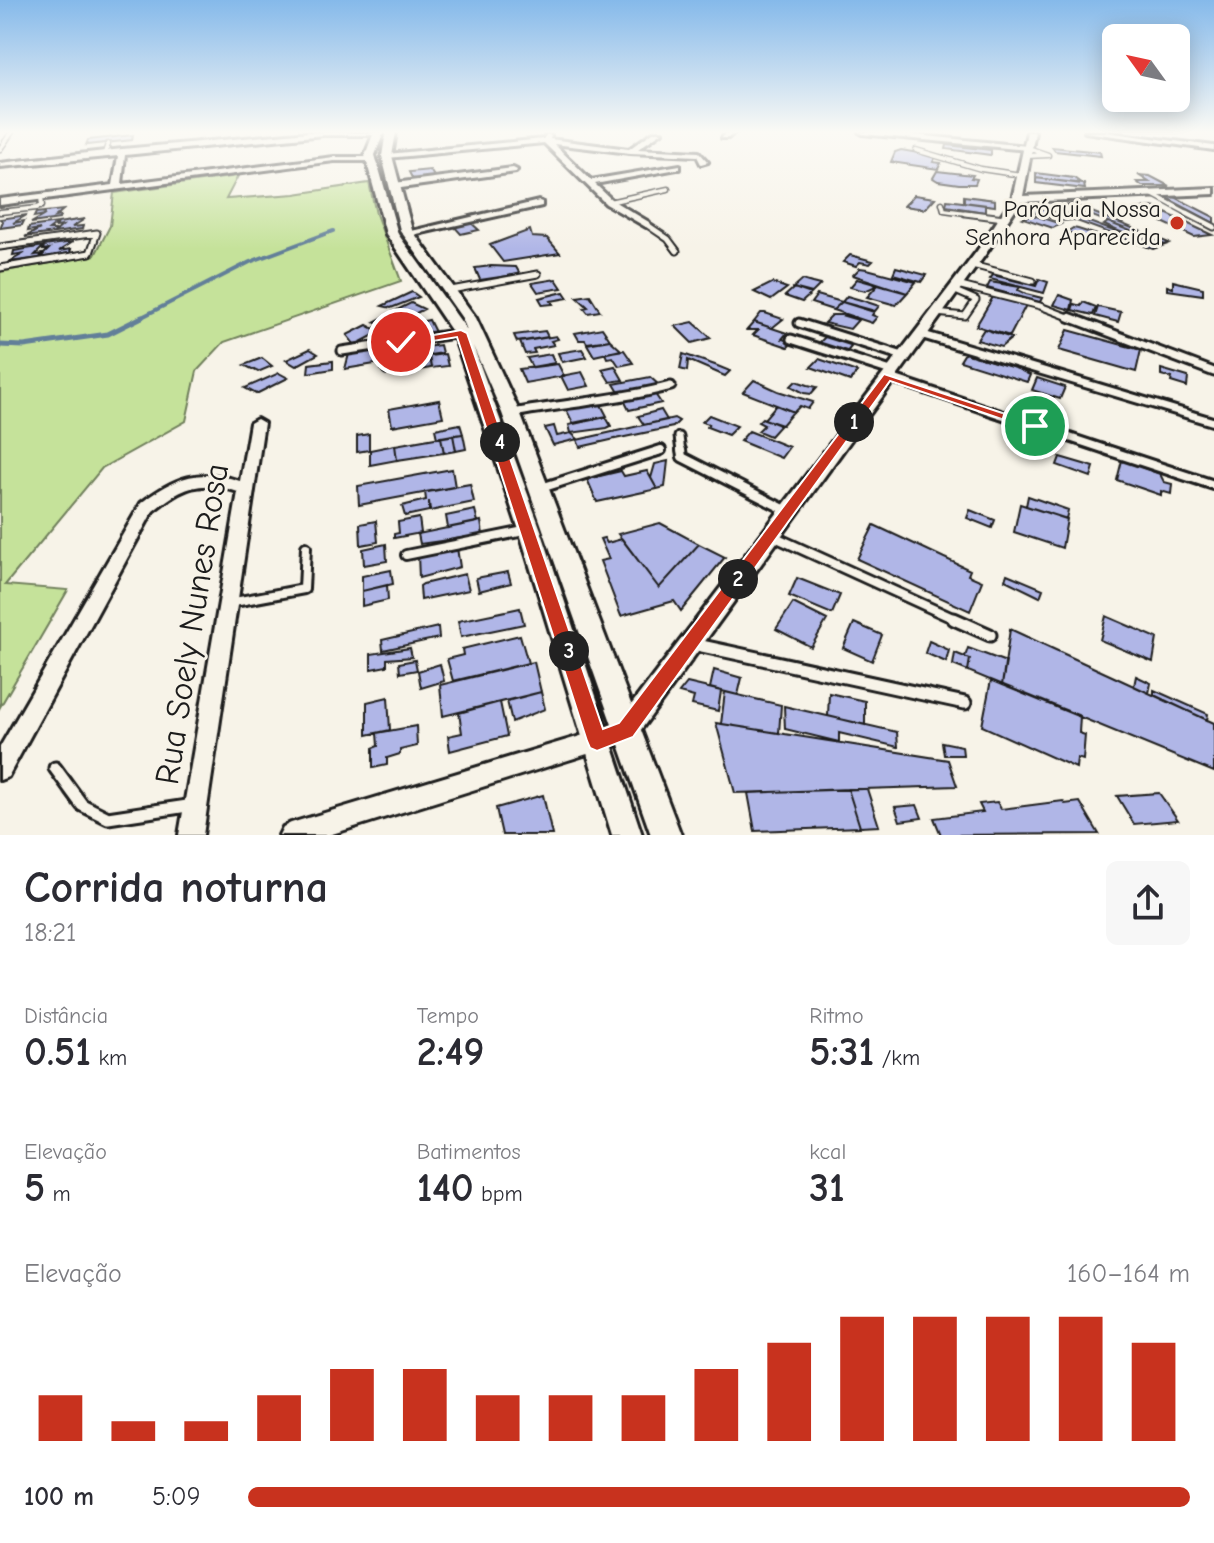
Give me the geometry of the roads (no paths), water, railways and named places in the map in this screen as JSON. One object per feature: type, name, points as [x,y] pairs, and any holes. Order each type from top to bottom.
[{"type":"main road","points":[[381,171],[392,234],[461,333],[530,530],[627,835]]},
{"type":"main road","points":[[386,171],[394,186],[408,233],[469,318],[511,413],[666,835]]},
{"type":"street","points":[[117,187],[119,171]]},
{"type":"street","points":[[0,202],[241,171]]},
{"type":"street","points":[[394,186],[506,171]]},
{"type":"street","points":[[577,171],[609,202],[646,224]]},
{"type":"street","points":[[588,183],[655,171]]},
{"type":"street","points":[[291,835],[626,730],[972,265],[1017,199],[1022,171]]},
{"type":"street","points":[[1017,199],[1214,191]]},
{"type":"street","points":[[408,233],[539,204]]},
{"type":"street","name":"Rua Soely Nunes Rosa","points":[[191,835],[257,423]]},
{"type":"street","points":[[0,769],[147,507],[171,487],[194,479],[219,479],[245,489]]},
{"type":"lane","points":[[994,171],[1021,175]]},
{"type":"lane","points":[[609,202],[668,189]]},
{"type":"lane","points":[[1150,193],[1214,227]]},
{"type":"lane","points":[[0,212],[37,208],[42,206],[41,197]]},
{"type":"lane","points":[[942,203],[944,210],[1004,218]]},
{"type":"lane","points":[[646,224],[668,239],[677,251]]},
{"type":"lane","points":[[0,247],[97,233],[90,253],[0,268]]},
{"type":"lane","points":[[972,265],[1033,281]]},
{"type":"lane","points":[[451,290],[538,274]]},
{"type":"lane","points":[[936,313],[965,316],[976,300],[955,288]]},
{"type":"lane","points":[[955,288],[1040,306],[1214,372]]},
{"type":"lane","points":[[799,323],[903,356]]},
{"type":"lane","points":[[342,351],[461,333]]},
{"type":"lane","points":[[920,334],[1214,422]]},
{"type":"lane","points":[[791,339],[1214,485]]},
{"type":"lane","points":[[511,413],[593,398],[629,397],[671,386]]},
{"type":"lane","points":[[679,437],[682,457],[788,511]]},
{"type":"lane","points":[[539,488],[661,450]]},
{"type":"lane","points":[[406,555],[530,530]]},
{"type":"lane","points":[[771,535],[990,635]]},
{"type":"lane","points":[[227,604],[304,589],[306,547]]},
{"type":"lane","points":[[691,643],[965,703]]},
{"type":"lane","points":[[55,768],[82,805],[108,818],[195,805]]},
{"type":"waterway","points":[[138,319],[250,262],[333,231]]},
{"type":"waterway","points":[[138,319],[142,317]]},
{"type":"waterway","points":[[0,345],[24,346],[108,334],[138,319]]},
{"type":"place","name":"Paróquia Nossa Senhora Aparecida","points":[[1177,223]]}]
